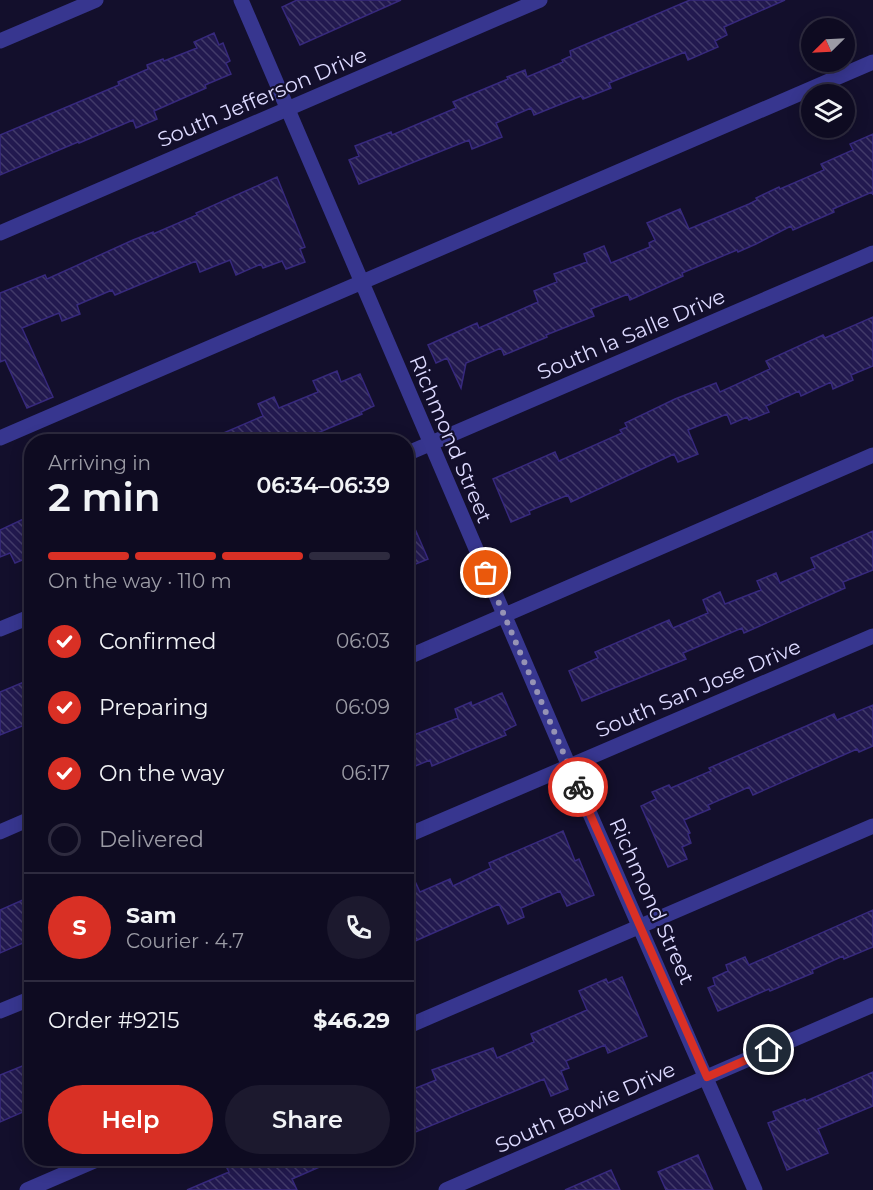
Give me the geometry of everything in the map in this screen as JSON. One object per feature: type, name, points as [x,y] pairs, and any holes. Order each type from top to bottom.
[{"type":"street","points":[[0,41],[96,0]]},
{"type":"street","name":"Richmond Street","points":[[241,0],[504,616],[755,1190]]},
{"type":"street","name":"South Jefferson Drive","points":[[0,233],[540,0]]},
{"type":"street","points":[[0,438],[873,62]]},
{"type":"street","name":"South la Salle Drive","points":[[414,451],[873,253]]},
{"type":"street","points":[[414,655],[873,455]]},
{"type":"street","points":[[0,629],[24,619]]},
{"type":"street","name":"South San Jose Drive","points":[[414,833],[873,636]]},
{"type":"street","points":[[0,832],[24,822]]},
{"type":"street","points":[[414,1024],[873,826]]},
{"type":"street","points":[[0,1011],[24,1001]]},
{"type":"street","name":"South Bowie Drive","points":[[446,1190],[873,1005]]},
{"type":"street","points":[[27,1190],[82,1166]]},
{"type":"building","points":[[297,0],[401,0],[300,45],[282,7]]},
{"type":"building","points":[[690,0],[785,0],[724,27],[727,35],[715,41],[718,47],[688,60],[685,52],[609,83],[611,88],[583,99],[581,96],[534,115],[531,108],[496,123],[502,137],[472,149],[469,140],[359,184],[349,160],[359,156],[355,146],[391,132],[392,135],[456,108],[453,102],[508,79],[507,77],[525,70],[527,77],[563,62],[562,60],[571,56],[570,51]]},
{"type":"building","points":[[214,33],[219,45],[223,43],[230,61],[226,63],[231,74],[154,111],[157,119],[136,128],[133,120],[0,175],[0,135],[119,85],[118,82],[148,69],[147,65],[197,48],[194,42]]},
{"type":"building","points":[[873,134],[873,195],[872,192],[793,230],[791,226],[738,252],[737,250],[682,273],[683,276],[630,300],[628,294],[591,309],[594,316],[504,355],[501,348],[466,363],[461,388],[447,358],[436,363],[428,345],[477,323],[479,328],[538,302],[534,291],[557,282],[554,274],[587,262],[584,254],[604,246],[611,263],[650,247],[649,243],[655,240],[647,223],[680,209],[689,229],[749,204],[779,187],[780,189],[824,170],[821,164],[853,150],[850,144]]},
{"type":"building","points":[[277,177],[305,247],[300,249],[305,262],[286,269],[282,261],[263,268],[261,264],[236,275],[230,260],[200,272],[196,261],[115,295],[112,290],[77,305],[80,314],[62,321],[59,313],[22,328],[53,397],[27,408],[5,360],[0,362],[0,293],[45,275],[47,279],[133,240],[197,215],[196,213]]},
{"type":"building","points":[[873,317],[873,366],[851,375],[853,380],[833,389],[831,382],[801,396],[799,391],[766,406],[769,412],[749,420],[747,417],[731,424],[727,414],[688,430],[698,454],[678,462],[674,454],[571,502],[568,495],[529,511],[530,514],[511,522],[493,479],[555,452],[559,461],[622,433],[620,430],[627,427],[625,423],[675,399],[716,383],[720,392],[770,369],[766,361],[823,335],[825,338]]},
{"type":"building","points":[[337,371],[341,382],[360,374],[374,406],[361,412],[362,414],[315,434],[221,434],[263,416],[258,404],[274,397],[279,408],[318,392],[313,381]]},
{"type":"building","points":[[24,519],[24,559],[15,563],[10,553],[0,557],[0,530]]},
{"type":"building","points":[[414,527],[428,559],[414,565]]},
{"type":"building","points":[[873,531],[873,570],[843,582],[845,588],[744,633],[742,628],[683,653],[686,659],[582,701],[569,671],[598,658],[595,652],[669,620],[673,628],[708,613],[703,600],[720,592],[725,604],[761,590],[757,581],[776,573],[780,583],[815,568],[811,558]]},
{"type":"building","points":[[24,682],[24,725],[0,735],[0,692]]},
{"type":"building","points":[[502,693],[516,725],[504,731],[506,735],[432,766],[430,760],[414,767],[414,735],[458,718],[455,709],[471,702],[472,706]]},
{"type":"building","points":[[873,705],[873,746],[859,752],[857,749],[753,795],[749,787],[708,805],[710,809],[684,820],[690,833],[688,834],[691,843],[682,847],[687,859],[668,867],[641,806],[656,799],[652,792],[669,785],[671,788],[711,771],[709,768],[834,714],[837,720]]},
{"type":"building","points":[[563,831],[575,861],[579,859],[594,895],[567,906],[560,891],[521,908],[524,917],[508,924],[499,904],[414,941],[414,879],[420,892],[450,879],[453,886],[491,868],[489,863]]},
{"type":"building","points":[[24,900],[24,942],[0,953],[0,910]]},
{"type":"building","points":[[873,910],[873,947],[844,959],[843,956],[812,970],[813,973],[718,1011],[708,988],[715,985],[713,978],[728,971],[726,965],[745,957],[749,965]]},
{"type":"building","points":[[622,977],[647,1036],[608,1053],[605,1045],[566,1061],[569,1068],[561,1071],[568,1089],[551,1096],[544,1079],[414,1133],[414,1089],[436,1080],[432,1070],[493,1048],[497,1058],[534,1042],[531,1034],[587,1010],[579,991],[606,979],[608,983]]},
{"type":"building","points":[[24,1065],[24,1112],[0,1122],[0,1075]]},
{"type":"building","points":[[873,1072],[873,1106],[818,1129],[828,1153],[787,1170],[768,1123],[776,1120],[773,1112],[805,1099],[806,1101]]},
{"type":"building","points":[[698,1155],[713,1190],[666,1190],[658,1172]]},
{"type":"building","points":[[232,1166],[322,1166],[292,1179],[297,1190],[187,1190],[229,1172],[227,1168]]},
{"type":"building","points":[[611,1170],[620,1190],[565,1190]]},
{"type":"way so far","points":[[486,573],[578,787]]},
{"type":"route","points":[[578,787],[707,1077],[769,1050]]}]
